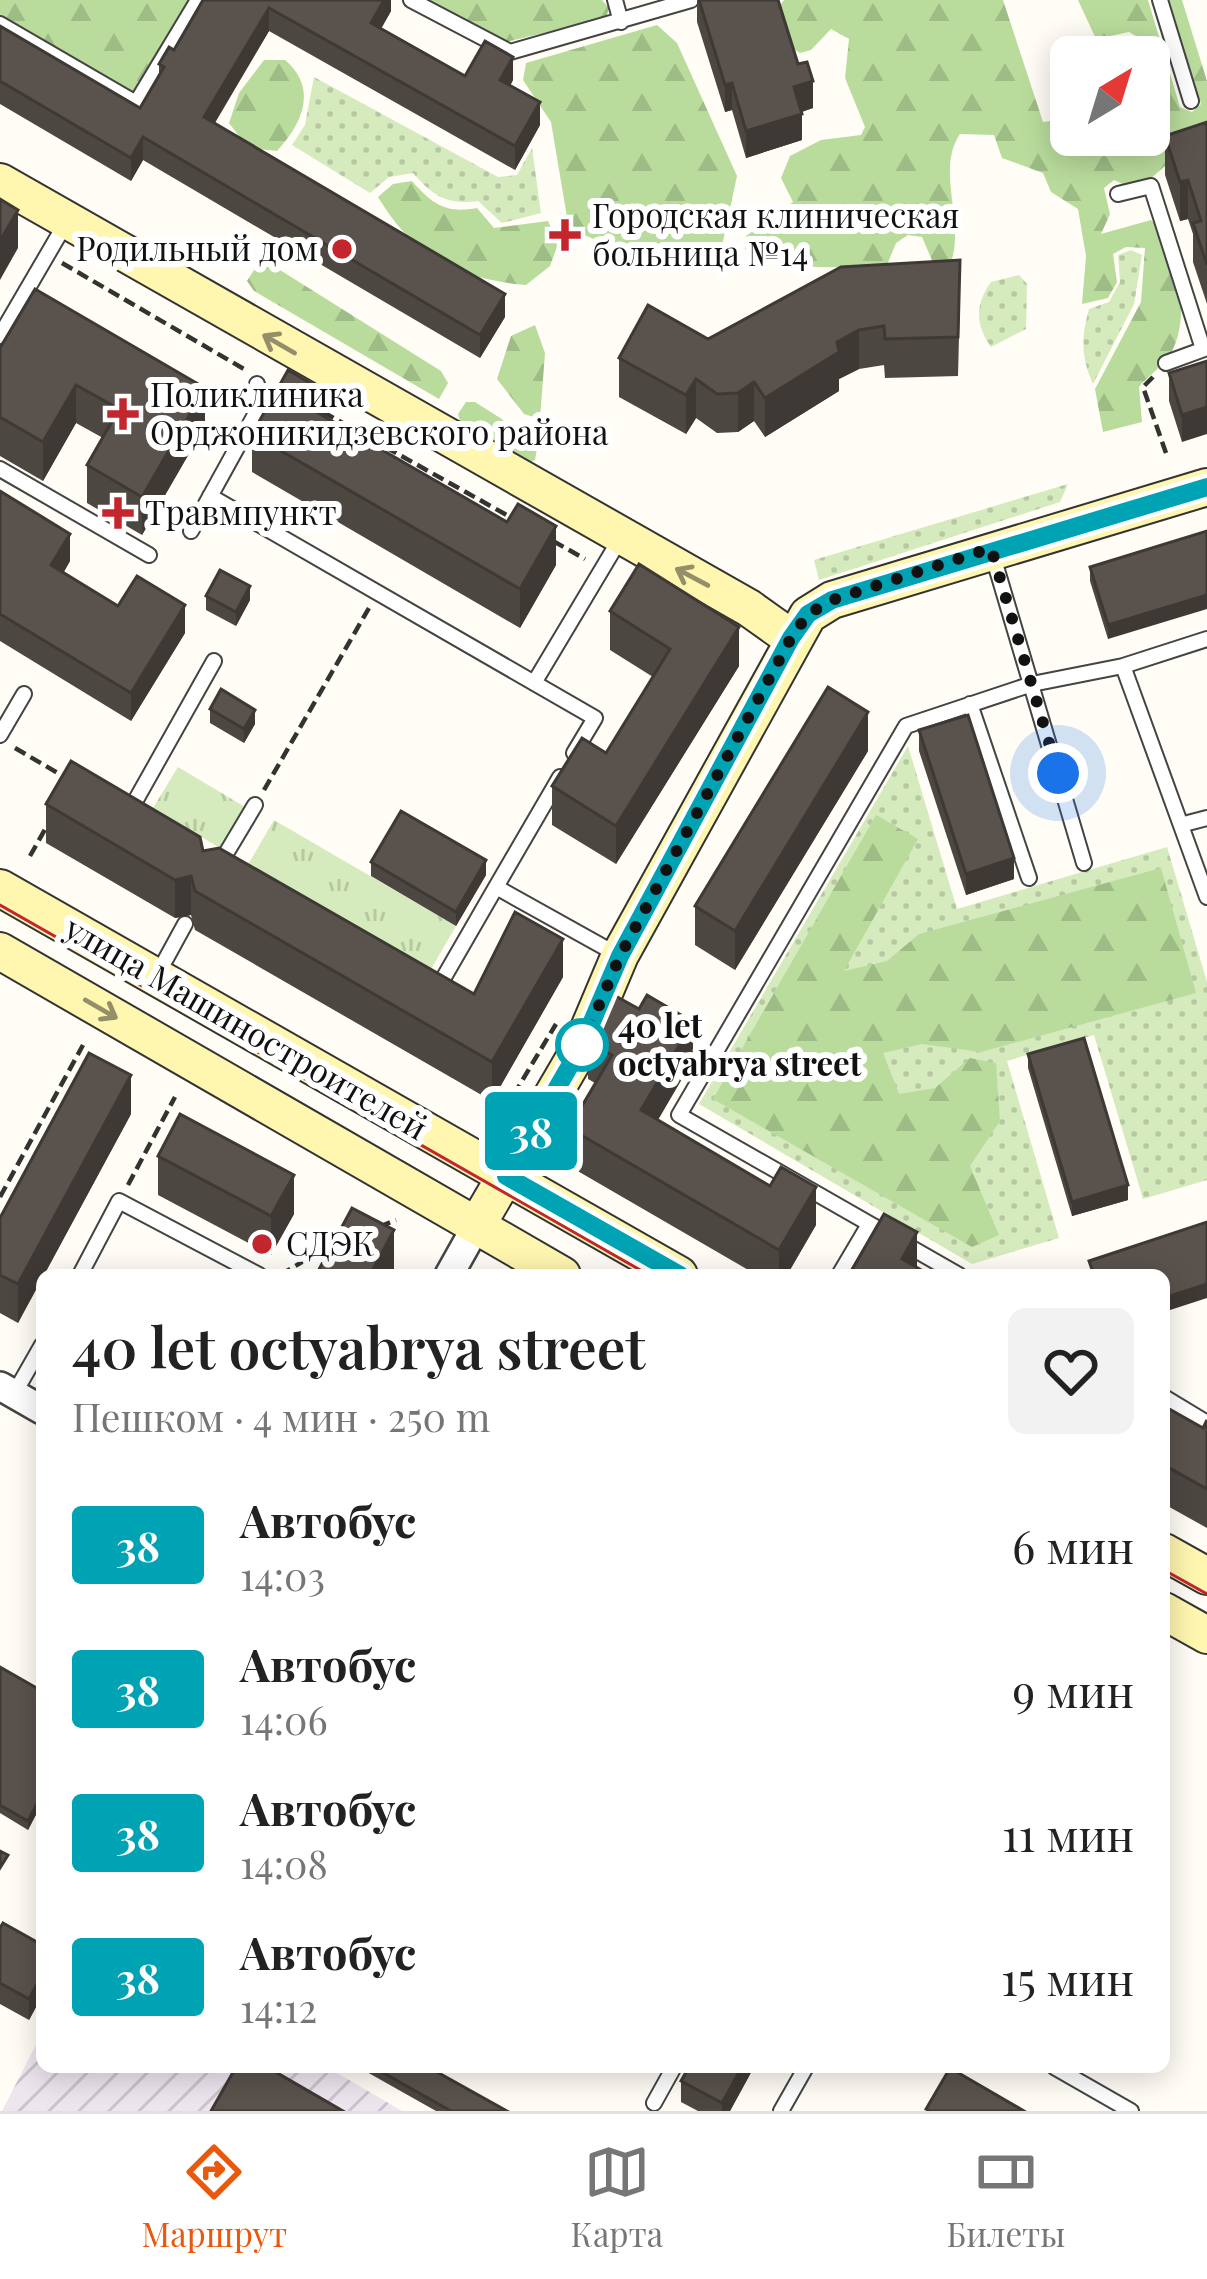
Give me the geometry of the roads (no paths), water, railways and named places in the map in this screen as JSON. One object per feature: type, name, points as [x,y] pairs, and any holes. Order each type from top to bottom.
[{"type":"main road","points":[[0,182],[612,554],[749,608],[791,638]]},
{"type":"main road","points":[[477,1225],[582,1045],[620,956],[808,614],[832,600],[991,548],[1207,487]]},
{"type":"main road","name":"улица Машиностроителей","points":[[0,888],[669,1269]]},
{"type":"main road","name":"улица Машиностроителей","points":[[0,951],[552,1269]]},
{"type":"main road","points":[[1170,1555],[1205,1572]]},
{"type":"main road","points":[[1170,1614],[1207,1635]]},
{"type":"street","points":[[452,1269],[477,1225]]},
{"type":"street","points":[[7,1390],[36,1407]]},
{"type":"lane","points":[[0,24],[136,103],[198,0]]},
{"type":"lane","points":[[411,0],[510,52],[691,0]]},
{"type":"lane","points":[[616,0],[621,22]]},
{"type":"lane","points":[[1160,0],[1191,101]]},
{"type":"lane","points":[[1118,194],[1151,186],[1205,349],[1166,363]]},
{"type":"lane","points":[[0,336],[67,221]]},
{"type":"lane","points":[[191,531],[261,404],[259,381]]},
{"type":"lane","points":[[0,469],[148,556]]},
{"type":"lane","points":[[211,496],[595,718],[432,998],[412,986]]},
{"type":"lane","points":[[991,548],[1084,862]]},
{"type":"lane","points":[[534,683],[612,554]]},
{"type":"lane","points":[[948,1269],[679,1114],[906,726],[1032,684],[1123,666],[1207,639]]},
{"type":"lane","points":[[128,814],[214,661]]},
{"type":"lane","points":[[1123,666],[1207,897]]},
{"type":"lane","points":[[3,739],[24,694]]},
{"type":"lane","points":[[970,704],[1029,878]]},
{"type":"lane","points":[[71,781],[146,824]]},
{"type":"lane","points":[[214,874],[255,805]]},
{"type":"lane","points":[[1184,824],[1207,818]]},
{"type":"lane","points":[[200,856],[214,874],[238,879]]},
{"type":"lane","points":[[496,887],[620,956]]},
{"type":"lane","points":[[156,976],[185,924]]},
{"type":"lane","points":[[83,1269],[119,1201],[248,1269]]},
{"type":"lane","points":[[843,1269],[868,1226]]},
{"type":"lane","points":[[7,1390],[36,1353]]},
{"type":"lane","points":[[1170,1401],[1207,1423]]},
{"type":"lane","points":[[654,2103],[671,2073]]},
{"type":"lane","points":[[781,2111],[803,2073]]},
{"type":"lane","points":[[1065,2073],[1132,2111]]},
{"type":"tram line","points":[[0,905],[638,1269]]},
{"type":"tram line","points":[[1170,1573],[1207,1594]]},
{"type":"place","name":"Городская клиническая больница №14","points":[[565,235]]},
{"type":"place","name":"Родильный дом","points":[[342,249]]},
{"type":"place","name":"Поликлиника Орджоникидзевского района","points":[[123,414]]},
{"type":"place","name":"Травмпункт","points":[[118,513]]},
{"type":"place","name":"40 let octyabrya street","points":[[582,1045]]},
{"type":"place","name":"СДЭК","points":[[262,1244]]}]
